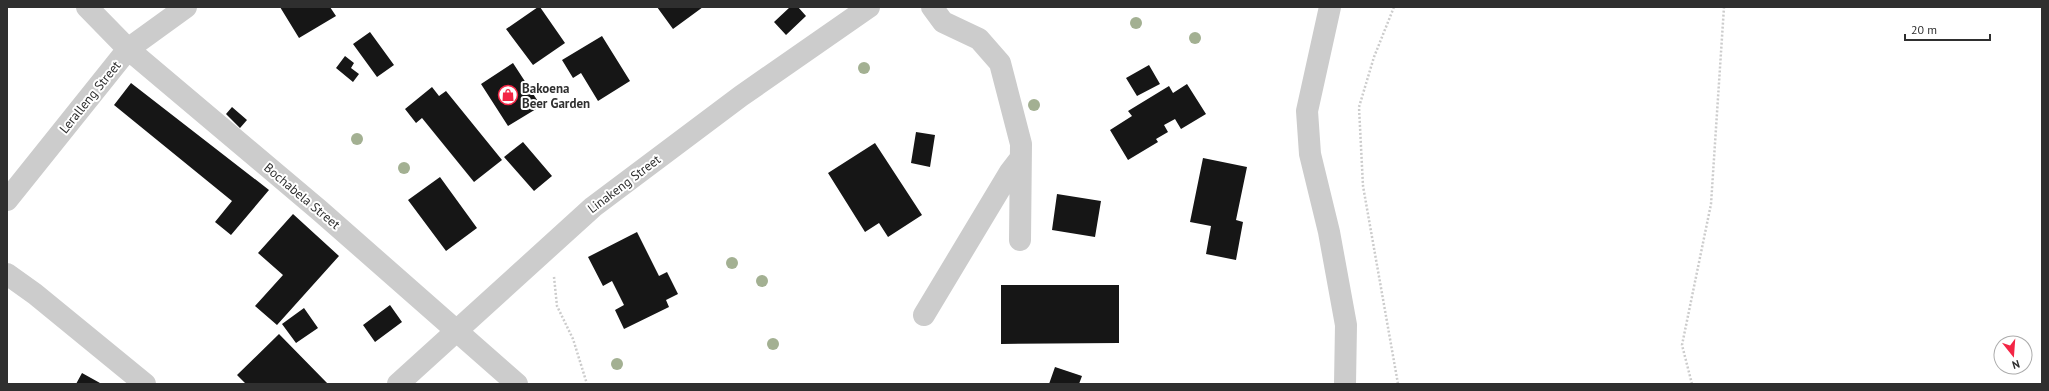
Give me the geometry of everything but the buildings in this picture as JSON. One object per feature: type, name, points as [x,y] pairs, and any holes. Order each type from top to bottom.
[{"type":"street","name":"Bochabela Street","points":[[87,7],[128,50],[319,210],[517,384]]},
{"type":"street","name":"Leralleng Street","points":[[7,200],[128,50],[186,7]]},
{"type":"street","name":"Linakeng Street","points":[[398,384],[593,207],[741,96],[869,7]]},
{"type":"street","points":[[932,7],[943,22],[979,39],[1000,63],[1021,144],[1020,240]]},
{"type":"street","points":[[1330,7],[1307,111],[1310,154],[1329,232],[1346,325],[1344,384]]},
{"type":"street","points":[[924,315],[1010,172],[1020,159]]},
{"type":"street","points":[[7,274],[35,294],[145,384]]},
{"type":"path","points":[[1394,7],[1374,57],[1359,107],[1363,186],[1398,384]]},
{"type":"path","points":[[1692,384],[1682,345],[1711,204],[1724,7]]},
{"type":"path","points":[[553,275],[557,306],[574,340],[587,384]]},
{"type":"place","name":"Bakoena Beer Garden","points":[[508,95]]}]
